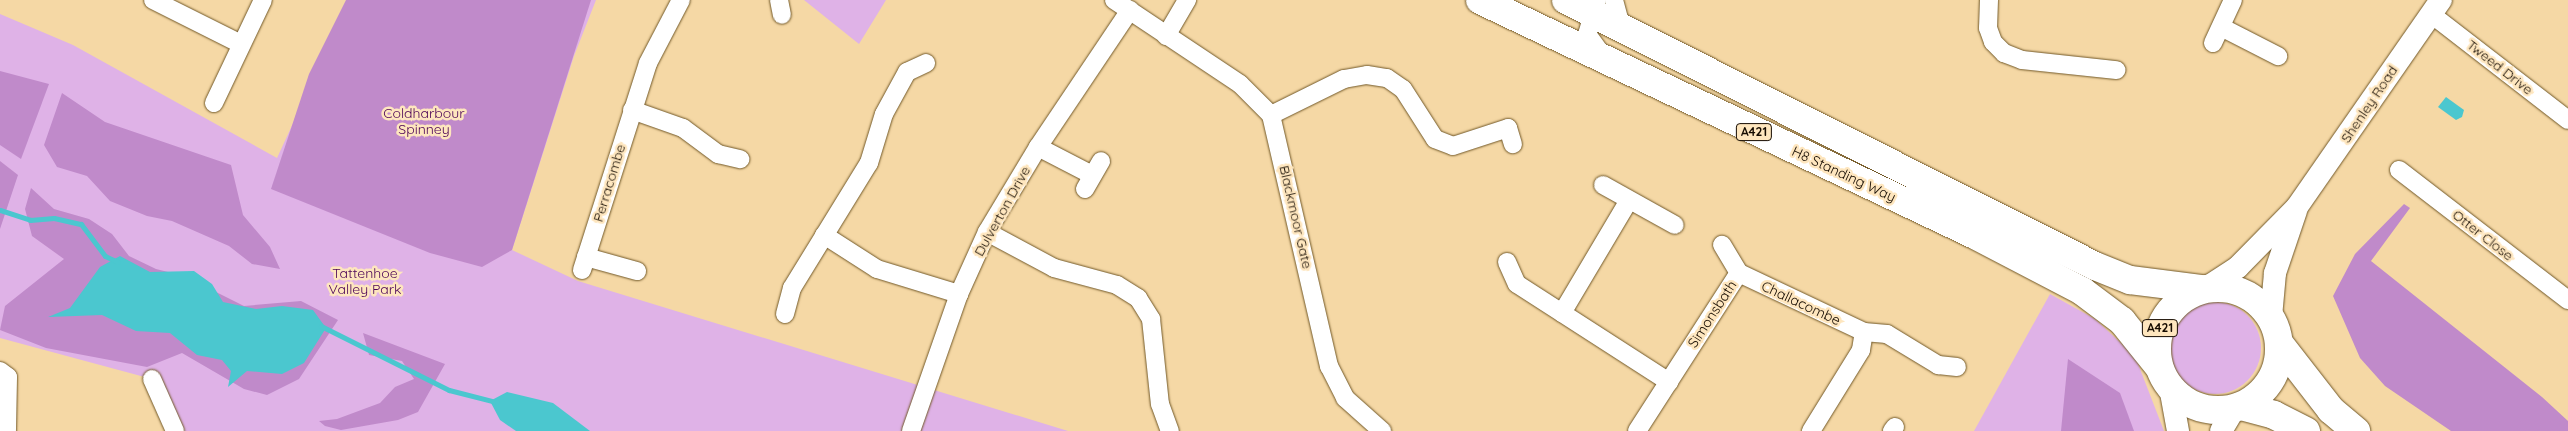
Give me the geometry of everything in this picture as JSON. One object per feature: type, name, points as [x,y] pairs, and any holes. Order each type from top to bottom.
[{"type":"highway","name":"H8 Standing Way","points":[[1480,0],[1612,66],[2029,263],[2082,291],[2122,321],[2165,377]]},
{"type":"highway","name":"A421","points":[[1566,0],[1601,4],[1621,27],[2096,266],[2130,280],[2243,292],[2271,317]]},
{"type":"highway","name":"A421","points":[[2204,289],[2184,297],[2170,310],[2160,328],[2157,347],[2165,377],[2200,407],[2238,407],[2274,415],[2306,431]]},
{"type":"highway","points":[[2271,317],[2279,342],[2331,410],[2356,431]]},
{"type":"highway","points":[[2238,407],[2258,396],[2271,380],[2279,342]]},
{"type":"street","points":[[153,0],[241,44]]},
{"type":"street","points":[[214,103],[263,0]]},
{"type":"street","name":"Perracombe","points":[[637,272],[584,263],[648,63],[681,0]]},
{"type":"street","points":[[1114,0],[1240,84],[1271,115],[1344,79],[1367,74],[1387,78],[1403,89],[1435,139],[1453,146],[1508,128],[1513,144]]},
{"type":"street","points":[[1166,36],[1187,0]]},
{"type":"street","points":[[1989,0],[1988,28],[1993,42],[2004,53],[2022,60],[2116,70]]},
{"type":"street","points":[[2214,43],[2223,28],[2233,0]]},
{"type":"street","points":[[1601,4],[1587,34],[1612,66]]},
{"type":"street","name":"Tweed Drive","points":[[2436,7],[2568,120]]},
{"type":"street","name":"Shenley Road","points":[[2204,289],[2238,268],[2283,230],[2436,7]]},
{"type":"street","name":"Dulverton Drive","points":[[911,431],[959,294],[987,232],[1038,147],[1130,10]]},
{"type":"street","points":[[2223,28],[2278,56]]},
{"type":"street","points":[[785,314],[792,288],[869,163],[901,68],[926,63]]},
{"type":"street","points":[[632,110],[683,128],[718,154],[740,159]]},
{"type":"street","name":"Blackmoor Gate","points":[[1271,115],[1329,366],[1345,398],[1382,431]]},
{"type":"street","points":[[1038,147],[1093,175]]},
{"type":"street","name":"Otter Close","points":[[2399,170],[2568,300]]},
{"type":"street","points":[[1603,185],[1675,225]]},
{"type":"street","points":[[1562,313],[1629,200]]},
{"type":"street","name":"Shenley Road","points":[[2271,317],[2274,273],[2283,230]]},
{"type":"street","points":[[987,232],[1054,268],[1117,285],[1138,298],[1151,319],[1160,404],[1170,431]]},
{"type":"street","points":[[824,235],[877,269],[959,294]]},
{"type":"street","name":"Simonsbath","points":[[1637,431],[1739,273],[1722,245]]},
{"type":"street","points":[[1507,262],[1517,284],[1669,382]]},
{"type":"street","name":"Challacombe","points":[[1739,273],[1864,332],[1887,334],[1938,365],[1957,367]]},
{"type":"street","points":[[1814,430],[1861,350],[1864,332]]},
{"type":"street","points":[[0,371],[8,376],[7,431]]},
{"type":"street","points":[[2165,377],[2178,431]]},
{"type":"street","points":[[152,379],[175,431]]},
{"type":"street","points":[[2221,431],[2238,407]]},
{"type":"green space","name":"Coldharbour Spinney","points":[[346,0],[591,0],[512,250],[482,267],[430,253],[271,189],[309,74]]},
{"type":"green space","name":"Tattenhoe Valley Park","points":[[350,0],[596,0],[574,56],[512,250],[578,281],[1068,431],[175,431],[152,379],[0,338],[0,14],[73,45],[277,158]]},
{"type":"green space","points":[[804,0],[886,0],[859,44]]},
{"type":"green space","points":[[0,71],[49,84],[21,159],[0,145]]},
{"type":"green space","points":[[62,93],[105,122],[231,165],[243,215],[270,247],[280,269],[252,264],[229,246],[172,221],[147,216],[110,201],[87,176],[57,167],[44,145]]},
{"type":"green space","points":[[0,161],[18,175],[0,229]]},
{"type":"green space","points":[[31,188],[54,209],[89,219],[112,234],[129,256],[156,269],[184,276],[244,306],[301,301],[338,320],[299,379],[267,395],[244,389],[182,353],[147,367],[46,348],[0,330],[5,306],[64,259],[32,236],[25,209]]},
{"type":"green space","points":[[2404,204],[2410,208],[2371,261],[2542,397],[2568,421],[2568,431],[2451,431],[2385,386],[2360,358],[2333,296],[2355,254]]},
{"type":"green space","points":[[2050,294],[2095,319],[2135,356],[2164,431],[1974,431]]},
{"type":"green space","points":[[2206,302],[2224,302],[2241,309],[2254,322],[2261,339],[2261,357],[2254,374],[2241,387],[2224,394],[2206,394],[2189,387],[2176,374],[2169,357],[2169,339],[2176,322],[2189,309]]},
{"type":"green space","points":[[363,333],[445,364],[418,412],[398,420],[341,430],[325,426],[319,421],[337,419],[380,403],[395,387],[414,379],[402,361],[369,355]]},
{"type":"green space","points":[[2068,359],[2120,393],[2134,431],[2061,431]]},
{"type":"water","points":[[2446,97],[2464,110],[2462,117],[2456,120],[2438,107]]},
{"type":"water","points":[[120,256],[150,272],[194,271],[212,284],[223,302],[256,309],[282,306],[313,310],[326,328],[304,363],[282,374],[247,371],[228,387],[231,371],[222,360],[197,355],[170,333],[136,331],[102,315],[48,317],[70,308],[100,267]]},
{"type":"water","points":[[507,392],[553,403],[590,431],[516,431],[500,420],[490,401]]},
{"type":"waterway","points":[[0,210],[30,220],[54,218],[81,224],[105,256],[118,262]]},
{"type":"waterway","points":[[321,326],[449,390],[496,402]]}]
